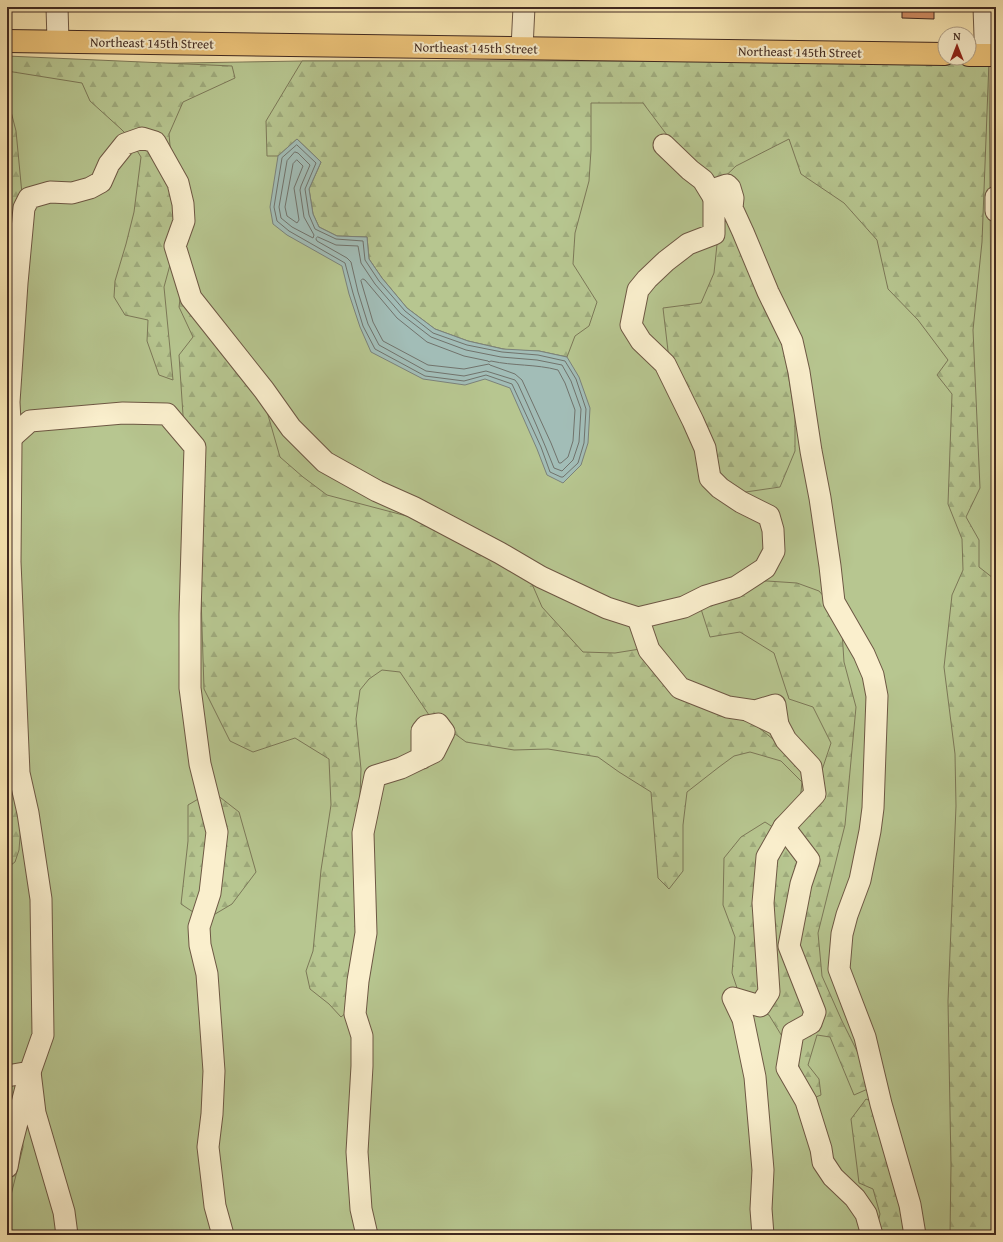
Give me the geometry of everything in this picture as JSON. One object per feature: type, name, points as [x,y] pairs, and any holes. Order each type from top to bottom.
[{"type":"main road","name":"Northeast 145th Street","points":[[7,41],[937,54]]},
{"type":"main road","points":[[977,55],[993,55]]},
{"type":"street","points":[[57,7],[58,41]]},
{"type":"street","points":[[522,48],[524,7]]},
{"type":"street","points":[[984,7],[985,36],[993,55]]},
{"type":"street","points":[[7,1167],[30,1072],[44,1035],[41,899],[28,814],[19,773],[10,562],[10,375],[24,208],[29,198],[50,192],[72,193],[90,188],[101,182],[109,164],[126,144],[142,138],[155,142],[165,157],[178,183],[183,204],[184,221],[175,246],[191,298],[264,390],[291,428],[325,462],[371,487],[420,510],[541,577],[607,608],[638,618],[684,607],[706,596],[736,587],[765,568],[774,551],[774,530],[769,516],[741,502],[720,488],[710,478],[705,448],[693,420],[665,364],[641,341],[632,315],[638,290],[666,261],[688,244],[714,234],[714,198],[718,188],[727,185],[730,188],[733,198],[732,208],[768,292],[792,341],[799,372],[820,498],[834,602],[864,654],[872,675],[877,696],[873,808],[870,831],[860,880],[847,915],[842,934],[840,969],[865,1037],[881,1104],[910,1205],[915,1235]]},
{"type":"street","points":[[664,145],[690,170],[703,180],[714,198]]},
{"type":"street","points":[[996,197],[996,211]]},
{"type":"street","points":[[11,438],[30,421],[123,413],[167,414],[195,447],[190,614],[190,688],[200,764],[217,832],[210,893],[199,927],[200,946],[207,974],[214,1071],[212,1114],[208,1147],[215,1206],[223,1235]]},
{"type":"street","points":[[638,618],[649,650],[680,688],[728,707],[749,711],[775,706],[778,725],[786,740],[811,767],[815,794],[784,827],[767,857],[763,903],[769,992],[760,1006],[733,998],[743,1019],[755,1077],[764,1170],[761,1210],[763,1235]]},
{"type":"street","points":[[367,1235],[362,1209],[357,1152],[362,1066],[362,1036],[355,1014],[358,981],[366,933],[363,833],[375,776],[401,768],[422,758]]},
{"type":"street","points":[[784,827],[809,860],[800,884],[789,946],[815,1012],[811,1023],[793,1033],[787,1068],[806,1101],[821,1149],[823,1162],[833,1177],[855,1198],[866,1214],[872,1235]]},
{"type":"street","points":[[7,1076],[30,1072]]},
{"type":"street","points":[[30,1072],[34,1113],[64,1212],[67,1235]]},
{"type":"green space","points":[[7,56],[232,66],[235,78],[183,102],[169,134],[177,225],[174,250],[164,287],[173,380],[159,375],[147,341],[148,320],[125,315],[114,297],[115,281],[134,212],[141,157],[128,136],[90,101],[82,83],[7,71]]},
{"type":"green space","points":[[302,61],[937,61],[937,66],[977,66],[977,61],[989,61],[993,578],[996,619],[996,1235],[7,1235],[7,66]]},
{"type":"green space","points":[[302,61],[937,61],[937,66],[977,66],[977,61],[989,61],[982,242],[973,330],[980,488],[966,517],[979,540],[979,567],[993,578],[996,805],[996,1235],[950,1235],[951,1165],[948,1001],[956,806],[955,754],[944,667],[952,595],[963,570],[962,539],[948,504],[952,394],[937,375],[948,360],[918,320],[888,289],[877,240],[844,203],[801,174],[789,139],[736,166],[715,186],[673,143],[643,103],[591,103],[591,150],[589,181],[575,233],[573,264],[597,302],[589,326],[575,336],[567,357],[539,351],[508,350],[468,341],[435,329],[407,308],[382,278],[369,259],[367,237],[337,236],[319,227],[313,214],[309,189],[321,162],[297,139],[278,156],[267,156],[266,121]]},
{"type":"green space","points":[[7,96],[16,131],[22,194],[7,368]]},
{"type":"green space","points":[[726,210],[783,342],[795,416],[795,451],[780,487],[739,493],[714,475],[670,368],[663,308],[701,303],[714,273],[718,235]]},
{"type":"green space","points":[[186,298],[266,408],[280,457],[327,495],[422,520],[526,570],[542,607],[583,652],[615,653],[640,649],[702,700],[754,724],[802,762],[821,773],[831,743],[813,707],[789,699],[774,653],[740,632],[710,637],[701,609],[744,582],[767,581],[797,583],[819,591],[841,616],[844,662],[856,707],[845,825],[818,933],[822,976],[842,1021],[870,1077],[870,1088],[854,1095],[830,1037],[817,1035],[808,1065],[819,1079],[821,1095],[806,1101],[788,1046],[769,1015],[742,1003],[732,973],[735,937],[723,905],[724,858],[741,837],[765,822],[785,835],[799,811],[802,782],[781,761],[750,752],[734,756],[687,792],[683,825],[683,871],[669,889],[658,878],[651,792],[598,757],[548,749],[514,750],[466,742],[429,715],[400,672],[382,670],[369,679],[360,690],[356,719],[361,769],[359,823],[359,1002],[341,1017],[329,1004],[310,989],[306,971],[313,951],[321,870],[331,805],[329,759],[295,738],[253,752],[230,741],[204,689],[201,596],[201,489],[185,445],[179,355],[193,337],[179,307],[180,299]]},
{"type":"green space","points":[[7,446],[24,784],[19,850],[15,862],[7,868]]},
{"type":"green space","points":[[212,791],[239,812],[256,872],[232,904],[205,920],[181,904],[188,841],[188,805]]},
{"type":"green space","points":[[10,1071],[20,1102],[23,1147],[9,1203],[7,1235],[7,1072]]},
{"type":"green space","points":[[866,1099],[876,1103],[893,1159],[905,1232],[902,1235],[880,1235],[876,1231],[880,1214],[873,1189],[859,1183],[851,1119]]},
{"type":"water","points":[[297,139],[321,162],[309,189],[313,214],[319,227],[337,236],[367,237],[369,259],[382,278],[407,308],[435,329],[468,341],[503,349],[539,351],[567,357],[579,377],[590,408],[588,443],[581,465],[563,483],[547,475],[510,388],[485,379],[465,385],[423,379],[371,352],[360,327],[349,294],[342,266],[287,235],[273,224],[270,207],[278,156]]},
{"type":"building","points":[[902,7],[934,7],[934,19],[902,18]]},
{"type":"waterway","points":[[408,9],[439,7]]}]
